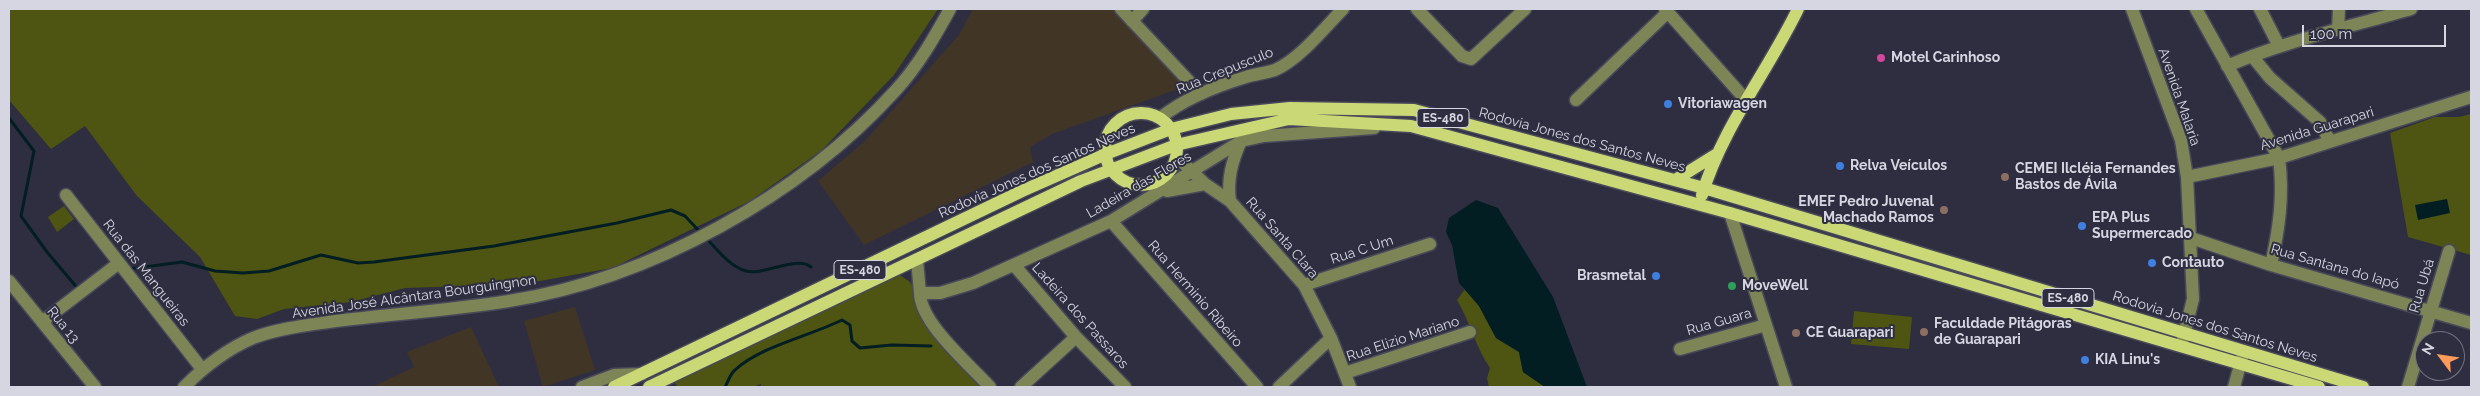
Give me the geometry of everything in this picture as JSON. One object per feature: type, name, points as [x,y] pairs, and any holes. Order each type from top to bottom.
[{"type":"main road","points":[[1700,204],[1709,190],[1718,153],[1746,100],[1786,35],[1798,9]]},
{"type":"main road","name":"Rodovia Jones dos Santos Neves","points":[[614,387],[645,374],[1022,191],[1106,154],[1171,129],[1231,114],[1290,108],[1414,110],[1675,180],[2363,387]]},
{"type":"main road","points":[[1142,113],[1160,118],[1171,129],[1176,150],[1169,171],[1155,187],[1132,183],[1122,179],[1112,169],[1106,154],[1110,133],[1123,118],[1142,113]]},
{"type":"main road","name":"Rodovia Jones dos Santos Neves","points":[[649,387],[1082,181],[1112,169],[1289,119],[1411,126],[1714,208],[2181,346],[2297,384],[2319,387]]},
{"type":"main road","points":[[1675,180],[1718,153]]},
{"type":"main road","points":[[1709,190],[1714,208]]},
{"type":"main road","points":[[2005,293],[2009,280]]},
{"type":"street","name":"Avenida José Alcântara Bourguingnon","points":[[184,387],[202,369],[252,339],[279,331],[346,320],[511,301],[550,293],[597,279],[696,239],[733,221],[820,162],[842,143],[902,83],[924,54],[950,9]]},
{"type":"street","points":[[1121,9],[1201,94]]},
{"type":"street","points":[[1132,21],[1143,9]]},
{"type":"street","name":"Rua Crepusculo","points":[[1160,118],[1172,109],[1201,94],[1246,77],[1275,70],[1292,59],[1343,9]]},
{"type":"street","points":[[1417,9],[1462,56],[1470,59],[1525,9]]},
{"type":"street","name":"Avenida Malaria","points":[[2132,9],[2181,140],[2187,177],[2193,299],[2181,346]]},
{"type":"street","points":[[2196,9],[2279,158],[2281,177],[2280,220],[2271,265]]},
{"type":"street","points":[[2260,9],[2278,46]]},
{"type":"street","points":[[2338,30],[2339,9]]},
{"type":"street","points":[[2227,66],[2312,35],[2338,30],[2411,9]]},
{"type":"street","points":[[1576,100],[1666,10],[1746,100]]},
{"type":"street","points":[[2252,56],[2270,78],[2320,122],[2330,142]]},
{"type":"street","name":"Avenida Guarapari","points":[[2187,177],[2279,158],[2471,97]]},
{"type":"street","points":[[2454,102],[2465,107],[2471,106]]},
{"type":"street","name":"Ladeira das Flores","points":[[920,293],[946,292],[1014,265],[1111,221],[1155,187],[1193,171],[1241,141],[1264,136],[1411,126]]},
{"type":"street","points":[[1230,201],[1230,174],[1233,160],[1241,141]]},
{"type":"street","name":"Rua Santa Clara","points":[[1176,150],[1205,184],[1230,201],[1304,285],[1331,338],[1350,387]]},
{"type":"street","points":[[1155,187],[1205,184]]},
{"type":"street","name":"Rua das Mangueiras","points":[[66,195],[202,369]]},
{"type":"street","points":[[1730,213],[1786,387]]},
{"type":"street","name":"Rua Herminio Ribeiro","points":[[1111,221],[1257,387]]},
{"type":"street","name":"Rua Santana do Iapó","points":[[2191,238],[2271,265],[2471,322]]},
{"type":"street","name":"Rua C Um","points":[[1304,285],[1430,244]]},
{"type":"street","name":"Rua Ubá","points":[[2408,387],[2449,251]]},
{"type":"street","points":[[917,260],[920,304],[951,346],[990,387]]},
{"type":"street","points":[[42,322],[119,263]]},
{"type":"street","name":"Ladeira dos Passaros","points":[[1014,265],[1076,337],[1125,387]]},
{"type":"street","name":"Rua 13","points":[[9,281],[95,387]]},
{"type":"street","name":"Rua Guara","points":[[1680,349],[1766,325]]},
{"type":"street","name":"Rua Elizio Mariano","points":[[1345,373],[1470,332]]},
{"type":"street","points":[[1021,387],[1076,337]]},
{"type":"street","points":[[1279,387],[1331,338]]},
{"type":"street","points":[[2234,387],[2244,351]]},
{"type":"street","points":[[582,387],[614,375],[645,374]]},
{"type":"shaded area","points":[[973,9],[1127,9],[1195,83],[1052,134],[1030,147],[1033,162],[864,245],[818,181],[865,141],[959,35]]},
{"type":"shaded area","points":[[2447,199],[2450,213],[2418,220],[2415,205]]},
{"type":"shaded area","points":[[1476,200],[1498,208],[1553,297],[1587,387],[1545,387],[1523,372],[1519,352],[1496,338],[1479,306],[1459,283],[1452,245],[1446,232],[1449,218]]},
{"type":"shaded area","points":[[575,307],[595,370],[543,387],[524,321]]},
{"type":"shaded area","points":[[471,327],[499,387],[372,387],[414,367],[407,352]]},
{"type":"green space","points":[[9,9],[938,9],[894,75],[822,150],[750,201],[612,268],[523,284],[405,288],[351,302],[284,309],[257,319],[235,316],[200,257],[137,196],[85,126],[51,149],[9,100]]},
{"type":"green space","points":[[2471,114],[2471,255],[2408,237],[2390,133],[2435,117],[2459,117]]},
{"type":"green space","points":[[64,206],[74,219],[57,232],[48,217]]},
{"type":"green space","points":[[900,275],[910,282],[956,357],[983,387],[761,387],[761,384],[753,387],[678,387],[674,382]]},
{"type":"green space","points":[[1465,289],[1479,306],[1496,338],[1519,352],[1523,372],[1545,387],[1489,387],[1487,378],[1490,368],[1457,300]]},
{"type":"green space","points":[[1854,311],[1912,317],[1909,349],[1851,344]]},
{"type":"waterway","points":[[9,118],[34,151],[21,216],[47,252],[79,290]]},
{"type":"waterway","points":[[129,269],[182,262],[215,271],[243,273],[269,271],[321,255],[358,263],[374,262],[494,246],[617,223],[671,210],[685,216],[701,233]]},
{"type":"waterway","points":[[706,238],[729,262],[746,271],[762,271],[797,263],[811,267]]},
{"type":"waterway","points":[[725,387],[733,372],[758,354],[842,320],[850,325],[852,341],[860,348],[892,345],[931,346]]},
{"type":"place","name":"Motel Carinhoso","points":[[1881,58]]},
{"type":"place","name":"Vitoriawagen","points":[[1668,104]]},
{"type":"place","name":"Relva Veículos","points":[[1840,166]]},
{"type":"place","name":"CEMEI Ilcléia Fernandes Bastos de Ávila","points":[[2005,177]]},
{"type":"place","name":"EMEF Pedro Juvenal Machado Ramos","points":[[1944,210]]},
{"type":"place","name":"EPA Plus Supermercado","points":[[2082,226]]},
{"type":"place","name":"Contauto","points":[[2152,263]]},
{"type":"place","name":"Brasmetal","points":[[1656,276]]},
{"type":"place","name":"MoveWell","points":[[1732,286]]},
{"type":"place","name":"Faculdade Pitágoras de Guarapari","points":[[1924,332]]},
{"type":"place","name":"CE Guarapari","points":[[1796,333]]},
{"type":"place","name":"KIA Linu's","points":[[2085,360]]}]
